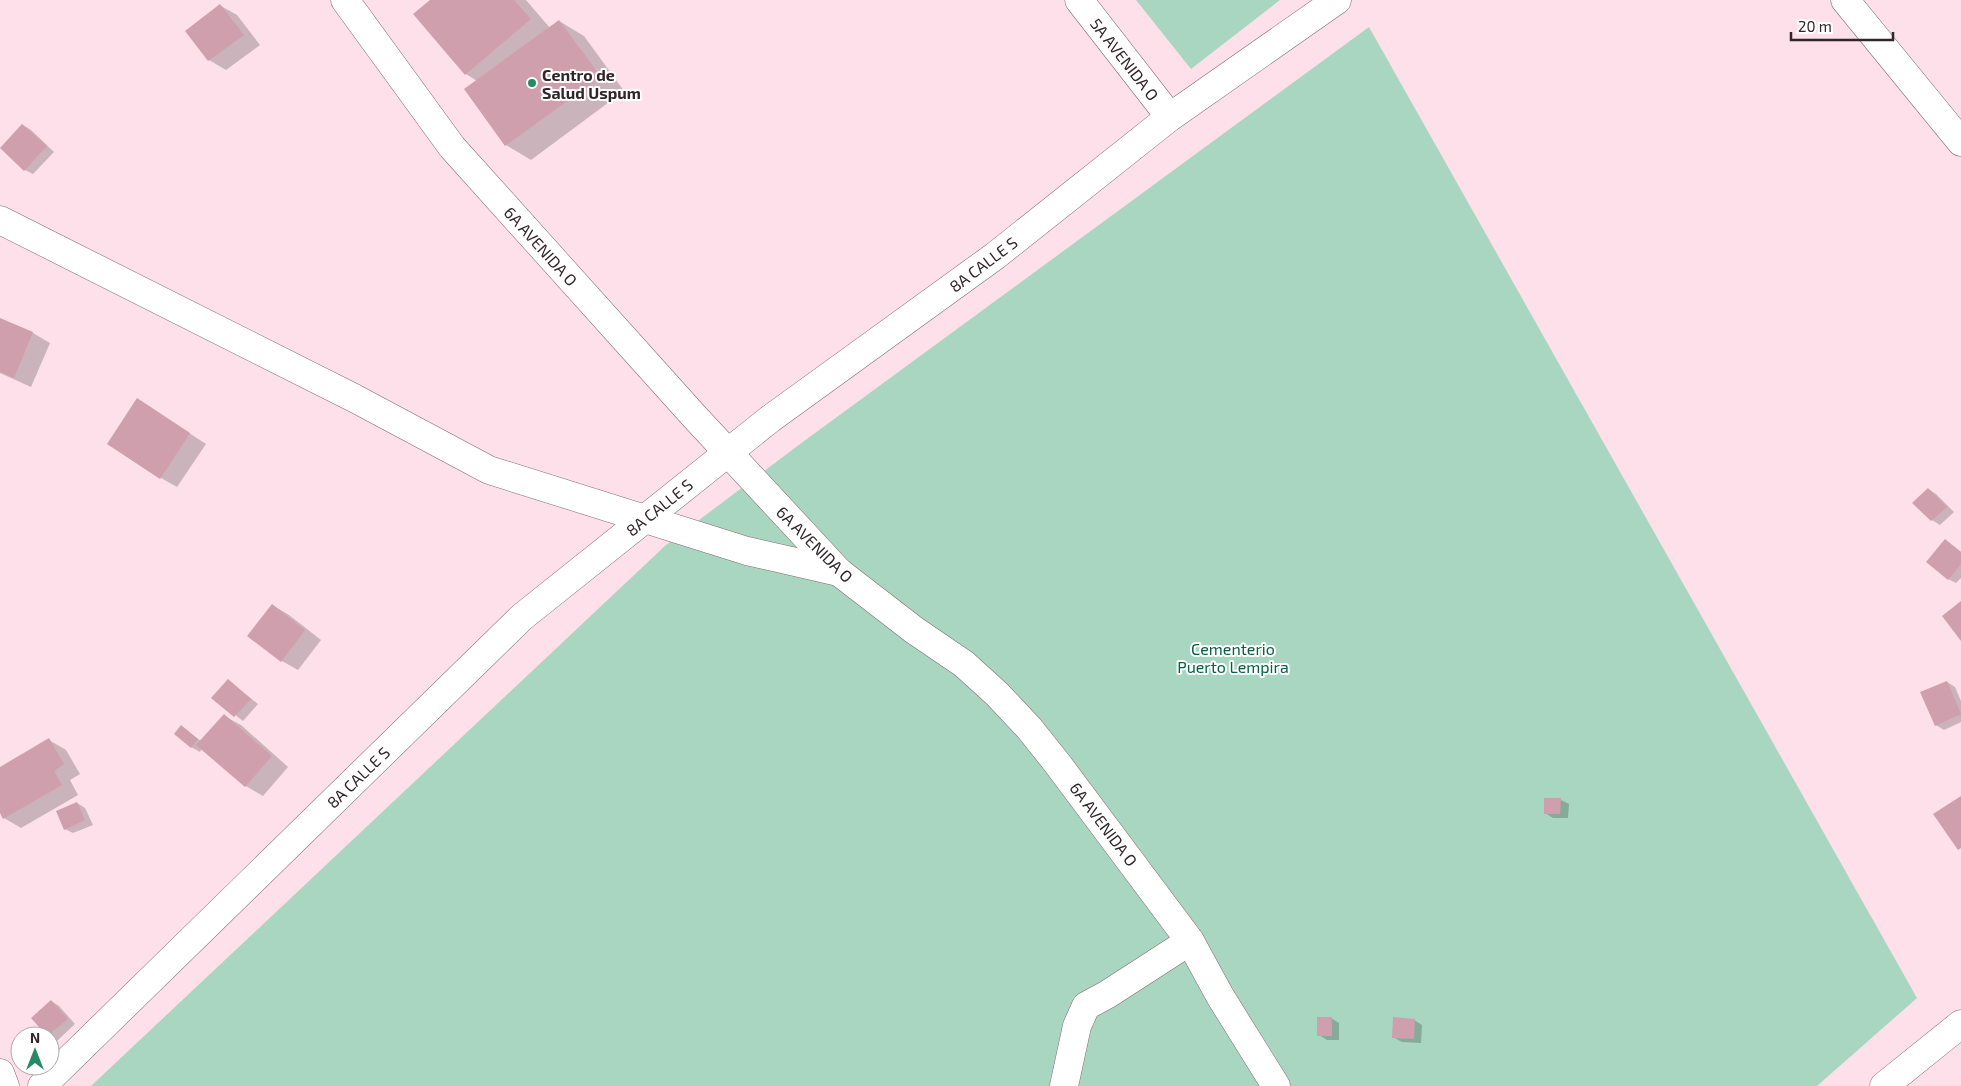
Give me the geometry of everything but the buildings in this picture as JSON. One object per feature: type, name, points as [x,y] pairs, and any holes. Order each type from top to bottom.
[{"type":"street","name":"6A AVENIDA O","points":[[345,0],[452,147],[728,453],[839,572],[914,630],[964,664],[997,694],[1057,763],[1190,941],[1220,996],[1276,1086]]},
{"type":"street","name":"5A AVENIDA O","points":[[1079,0],[1170,117]]},
{"type":"street","name":"8A CALLE S","points":[[42,1086],[522,617],[770,419],[995,256],[1170,117],[1337,0]]},
{"type":"street","points":[[1845,0],[1961,142]]},
{"type":"street","points":[[0,220],[354,398],[489,470],[776,559],[839,572]]},
{"type":"street","points":[[1064,1086],[1077,1026],[1086,1006],[1190,941]]},
{"type":"street","points":[[1884,1086],[1961,1024]]},
{"type":"street","points":[[0,1073],[5,1086]]},
{"type":"green space","points":[[1136,0],[1280,0],[1191,69]]},
{"type":"green space","name":"Cementerio Puerto Lempira","points":[[1369,27],[1917,998],[1817,1086],[91,1086],[666,545],[796,447]]},
{"type":"place","name":"Centro de Salud Uspum","points":[[532,83]]}]
